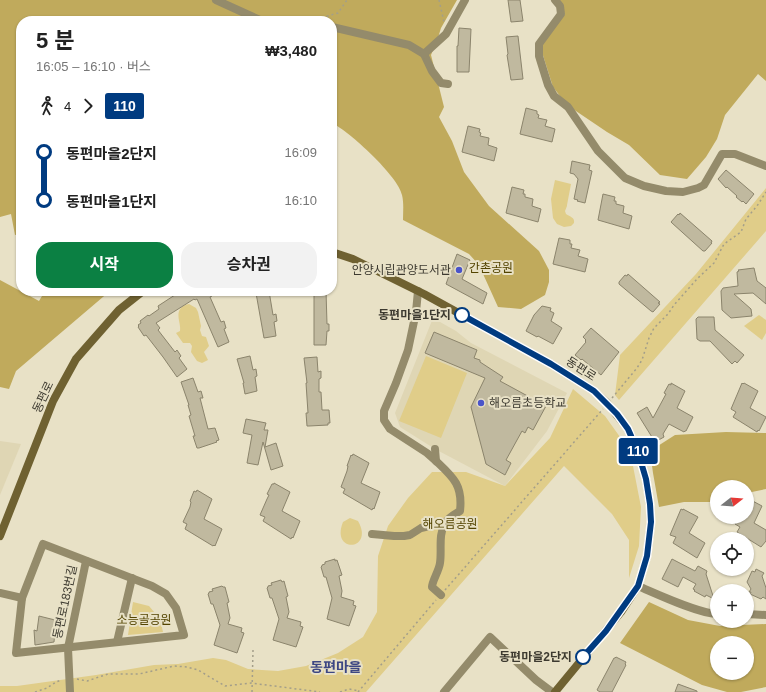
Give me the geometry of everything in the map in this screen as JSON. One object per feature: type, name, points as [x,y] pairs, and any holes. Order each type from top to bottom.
[{"type":"street","points":[[216,0],[251,16]]},
{"type":"street","points":[[424,54],[446,34],[465,0]]},
{"type":"street","points":[[555,0],[560,6],[561,14],[542,40],[539,48],[539,56],[548,85],[554,96],[568,107],[598,151],[625,178],[644,186],[666,191],[683,192],[704,185],[722,154],[735,154],[766,166]]},
{"type":"street","points":[[337,27],[409,45],[424,54],[432,70],[441,82],[448,84]]},
{"type":"street","name":"동편로","points":[[337,254],[353,259],[418,291],[551,364],[594,391],[607,403],[628,429],[638,452],[646,479],[651,522],[647,556],[638,586],[606,631],[555,692]]},
{"type":"street","points":[[372,534],[394,536],[410,535],[421,528],[446,522],[460,511],[461,501],[459,488],[450,473],[427,453],[390,429],[386,425],[384,415],[385,407],[396,383],[408,350],[416,312],[418,291]]},
{"type":"street","name":"동편로","points":[[0,536],[54,401],[76,359],[119,310],[137,296]]},
{"type":"street","points":[[435,449],[436,461]]},
{"type":"street","points":[[441,595],[432,587],[432,584],[439,566],[441,538],[446,522]]},
{"type":"street","name":"동편로183번길","points":[[43,544],[132,578],[152,586],[166,594],[176,608],[184,635],[16,653],[22,598],[43,544]]},
{"type":"street","name":"동편로183번길","points":[[68,648],[86,561]]},
{"type":"street","points":[[117,642],[132,578]]},
{"type":"street","points":[[638,586],[710,613]]},
{"type":"street","points":[[0,593],[22,598]]},
{"type":"street","points":[[754,614],[766,615]]},
{"type":"street","points":[[444,692],[490,637],[536,680],[552,692]]},
{"type":"street","points":[[68,648],[70,692]]},
{"type":"path","points":[[328,16],[338,13],[347,0]]},
{"type":"path","points":[[439,0],[446,34]]},
{"type":"path","points":[[340,692],[349,689],[358,691],[637,368],[642,360],[648,338],[654,328],[668,314],[698,278],[714,263],[724,244],[741,232],[746,219],[766,192]]},
{"type":"path","points":[[252,692],[251,683],[253,650]]},
{"type":"path","points":[[75,678],[87,681],[108,674],[139,674],[174,666],[198,670],[225,686],[251,683],[320,692]]},
{"type":"path","points":[[35,692],[47,688],[62,680]]},
{"type":"shaded area","name":"해오름초등학교","points":[[433,318],[456,331],[471,343],[567,393],[547,431],[505,486],[435,449],[400,427],[395,413]]},
{"type":"shaded area","points":[[0,441],[21,444],[0,495]]},
{"type":"green space","name":"간촌공원","points":[[0,0],[457,0],[441,28],[431,55],[444,107],[439,117],[452,141],[464,172],[489,206],[539,251],[549,270],[549,282],[545,295],[521,309],[498,307],[479,265],[469,254],[403,220],[402,195],[399,187],[392,177],[372,155],[350,135],[337,126],[337,16],[16,16],[16,235],[11,214],[0,217]]},
{"type":"green space","points":[[558,0],[766,0],[766,81],[758,74],[725,115],[717,139],[706,157],[687,179],[660,175],[629,145],[567,105],[553,87],[541,49],[544,40],[565,14]]},
{"type":"green space","points":[[555,180],[571,184],[565,211],[566,214],[574,219],[574,223],[571,226],[564,227],[557,224],[553,218],[551,199]]},
{"type":"green space","points":[[766,188],[766,231],[619,400],[615,395],[620,355],[696,274]]},
{"type":"green space","points":[[0,280],[16,289],[16,296],[30,296],[39,301],[42,296],[104,296],[16,371],[9,389],[0,387]]},
{"type":"green space","points":[[189,304],[196,308],[198,312],[201,326],[200,330],[202,336],[206,337],[209,346],[204,352],[208,360],[202,363],[197,361],[191,352],[192,346],[190,343],[183,343],[176,333],[180,331],[178,316],[180,309]]},
{"type":"green space","points":[[759,315],[766,320],[766,333],[762,340],[744,326]]},
{"type":"green space","points":[[426,356],[467,373],[441,438],[399,421]]},
{"type":"green space","name":"해오름공원","points":[[573,389],[605,416],[620,437],[633,466],[641,507],[639,546],[629,578],[629,540],[612,514],[564,466],[366,692],[0,692],[0,686],[17,686],[154,665],[178,664],[213,658],[226,660],[248,669],[278,671],[306,666],[338,653],[363,637],[377,612],[378,556],[388,526],[408,498],[432,472],[466,472],[505,486],[550,438]]},
{"type":"green space","points":[[726,432],[766,433],[766,489],[754,492],[754,480],[710,480],[710,502],[684,502],[659,507],[650,451],[675,435]]},
{"type":"green space","points":[[350,518],[358,521],[362,531],[361,538],[357,543],[352,545],[347,544],[342,540],[341,532],[343,522]]},
{"type":"green space","name":"소능골공원","points":[[133,602],[149,606],[160,619],[163,632],[128,635]]},
{"type":"green space","points":[[649,602],[688,620],[710,624],[710,628],[754,628],[754,625],[766,624],[766,687],[741,692],[727,692],[702,685],[620,643]]},
{"type":"building","points":[[508,0],[520,0],[523,21],[511,22]]},
{"type":"building","points":[[459,28],[471,29],[469,72],[457,72]]},
{"type":"building","points":[[518,36],[523,79],[511,80],[506,37]]},
{"type":"building","points":[[526,108],[537,111],[537,114],[539,115],[538,118],[547,120],[545,126],[555,129],[552,142],[520,134]]},
{"type":"building","points":[[468,126],[480,129],[480,136],[489,138],[488,145],[497,148],[494,161],[462,152]]},
{"type":"building","points":[[572,161],[590,165],[589,170],[592,171],[585,203],[574,199],[578,179],[574,174],[570,173]]},
{"type":"building","points":[[726,170],[754,194],[746,204],[736,197],[737,196],[727,187],[726,188],[718,179]]},
{"type":"building","points":[[512,187],[524,190],[523,194],[525,194],[525,197],[533,199],[532,206],[541,209],[538,222],[506,213]]},
{"type":"building","points":[[603,194],[615,197],[614,201],[616,201],[616,204],[624,206],[623,213],[632,216],[629,229],[598,220]]},
{"type":"building","points":[[680,213],[712,241],[705,251],[703,251],[671,222]]},
{"type":"building","points":[[559,238],[570,240],[570,244],[572,244],[571,248],[580,250],[578,256],[588,259],[585,272],[553,264]]},
{"type":"building","name":"안양시립관양도서관","points":[[457,254],[470,260],[462,279],[487,293],[483,304],[446,284]]},
{"type":"building","points":[[754,268],[757,281],[766,288],[766,304],[753,293],[734,294],[751,309],[752,316],[731,318],[722,310],[721,291],[723,288],[738,286],[738,270]]},
{"type":"building","points":[[628,274],[660,302],[653,312],[619,284],[625,275],[627,276]]},
{"type":"building","points":[[173,296],[212,296],[210,297],[221,322],[224,321],[226,328],[224,329],[229,342],[218,347],[197,299],[194,299],[156,323],[160,328],[158,330],[175,352],[177,350],[181,356],[179,358],[187,369],[177,377],[146,335],[144,336],[138,327],[141,323],[140,321],[159,309],[158,306]]},
{"type":"building","points":[[257,296],[270,296],[273,315],[276,314],[277,321],[274,322],[276,336],[264,338]]},
{"type":"building","points":[[314,296],[326,296],[327,324],[329,324],[329,331],[327,331],[326,345],[314,345]]},
{"type":"building","points":[[542,306],[551,308],[550,311],[554,313],[551,321],[562,328],[553,344],[526,331],[534,315]]},
{"type":"building","points":[[698,317],[714,317],[715,330],[744,355],[737,363],[735,361],[732,364],[710,341],[700,341],[697,339],[696,319]]},
{"type":"building","points":[[591,328],[619,352],[601,375],[575,355],[586,342],[583,337]]},
{"type":"building","points":[[434,332],[477,350],[474,358],[480,360],[480,362],[503,377],[500,381],[546,406],[533,430],[528,427],[525,433],[522,431],[506,460],[511,463],[505,475],[486,464],[471,407],[485,378],[425,353]]},
{"type":"building","points":[[250,356],[253,370],[256,369],[257,376],[255,377],[257,391],[245,394],[244,383],[237,359]]},
{"type":"building","points":[[317,357],[318,372],[321,371],[321,378],[319,379],[319,392],[321,392],[322,410],[329,410],[330,423],[328,423],[328,425],[307,426],[307,383],[304,358]]},
{"type":"building","points":[[193,378],[198,392],[201,391],[203,398],[200,398],[208,429],[215,428],[219,440],[199,448],[197,448],[193,436],[195,436],[189,416],[191,415],[189,405],[181,382]]},
{"type":"building","points":[[671,383],[685,391],[677,408],[693,417],[686,431],[684,432],[669,424],[663,434],[664,437],[655,442],[637,413],[647,407],[653,418],[666,394],[664,393]]},
{"type":"building","points":[[742,383],[758,391],[750,408],[766,417],[759,431],[758,430],[757,432],[733,417],[736,412],[731,409]]},
{"type":"building","points":[[246,419],[266,423],[264,430],[268,430],[265,447],[276,443],[283,466],[271,470],[263,442],[258,465],[247,463],[252,435],[243,433]]},
{"type":"building","points":[[353,454],[369,463],[361,483],[380,492],[374,509],[373,508],[372,510],[343,493],[345,489],[341,487],[351,455],[352,456]]},
{"type":"building","points":[[274,483],[290,492],[282,511],[300,521],[293,538],[292,537],[291,539],[263,521],[265,517],[260,515],[269,495],[267,494]]},
{"type":"building","points":[[197,490],[212,499],[204,519],[222,529],[215,546],[185,529],[187,524],[183,522],[190,507],[190,501],[194,491],[196,492]]},
{"type":"building","points":[[754,502],[762,506],[754,523]]},
{"type":"building","points":[[681,509],[698,517],[689,533],[705,543],[697,558],[673,543],[676,537],[670,535]]},
{"type":"building","points":[[754,523],[766,530],[766,541],[761,547],[754,543],[754,532],[737,532],[740,527],[735,524]]},
{"type":"building","points":[[335,559],[335,561],[337,560],[342,575],[339,576],[342,591],[341,597],[354,601],[353,605],[356,606],[349,626],[327,619],[332,598],[326,577],[324,577],[321,567],[325,564],[325,562]]},
{"type":"building","points":[[672,559],[695,571],[698,566],[707,571],[706,574],[710,586],[710,597],[706,595],[705,597],[694,591],[695,590],[693,589],[696,584],[683,577],[678,587],[662,579]]},
{"type":"building","points":[[756,569],[764,573],[762,576],[766,588],[766,599],[763,597],[761,599],[754,596],[754,584],[748,584],[747,582],[750,576],[754,576]]},
{"type":"building","points":[[281,580],[282,582],[284,581],[288,596],[286,597],[289,612],[287,618],[301,622],[300,626],[303,627],[296,647],[273,640],[279,619],[267,588],[268,586],[272,585],[271,583]]},
{"type":"building","points":[[222,586],[225,587],[229,602],[227,603],[230,618],[228,624],[242,628],[241,632],[244,633],[237,653],[214,645],[220,625],[208,594],[209,592],[213,591],[212,589]]},
{"type":"building","points":[[39,616],[59,621],[57,632],[55,631],[54,642],[35,645],[34,630],[37,631]]},
{"type":"building","points":[[616,657],[626,662],[626,665],[612,692],[600,692],[597,690],[614,658]]},
{"type":"building","points":[[678,684],[697,691],[697,692],[675,692]]},
{"type":"bus line","name":"110","points":[[462,315],[551,364],[594,391],[617,414],[628,429],[638,452],[646,479],[650,504],[650,540],[647,556],[638,586],[621,612],[583,657]]},
{"type":"place","name":"안양시립관양도서관","points":[[459,270]]},
{"type":"place","name":"동편마을1단지","points":[[462,315]]},
{"type":"place","name":"해오름초등학교","points":[[481,403]]},
{"type":"place","name":"동편마을2단지","points":[[583,657]]},
{"type":"district","name":"동편마을","points":[[336,667]]}]
